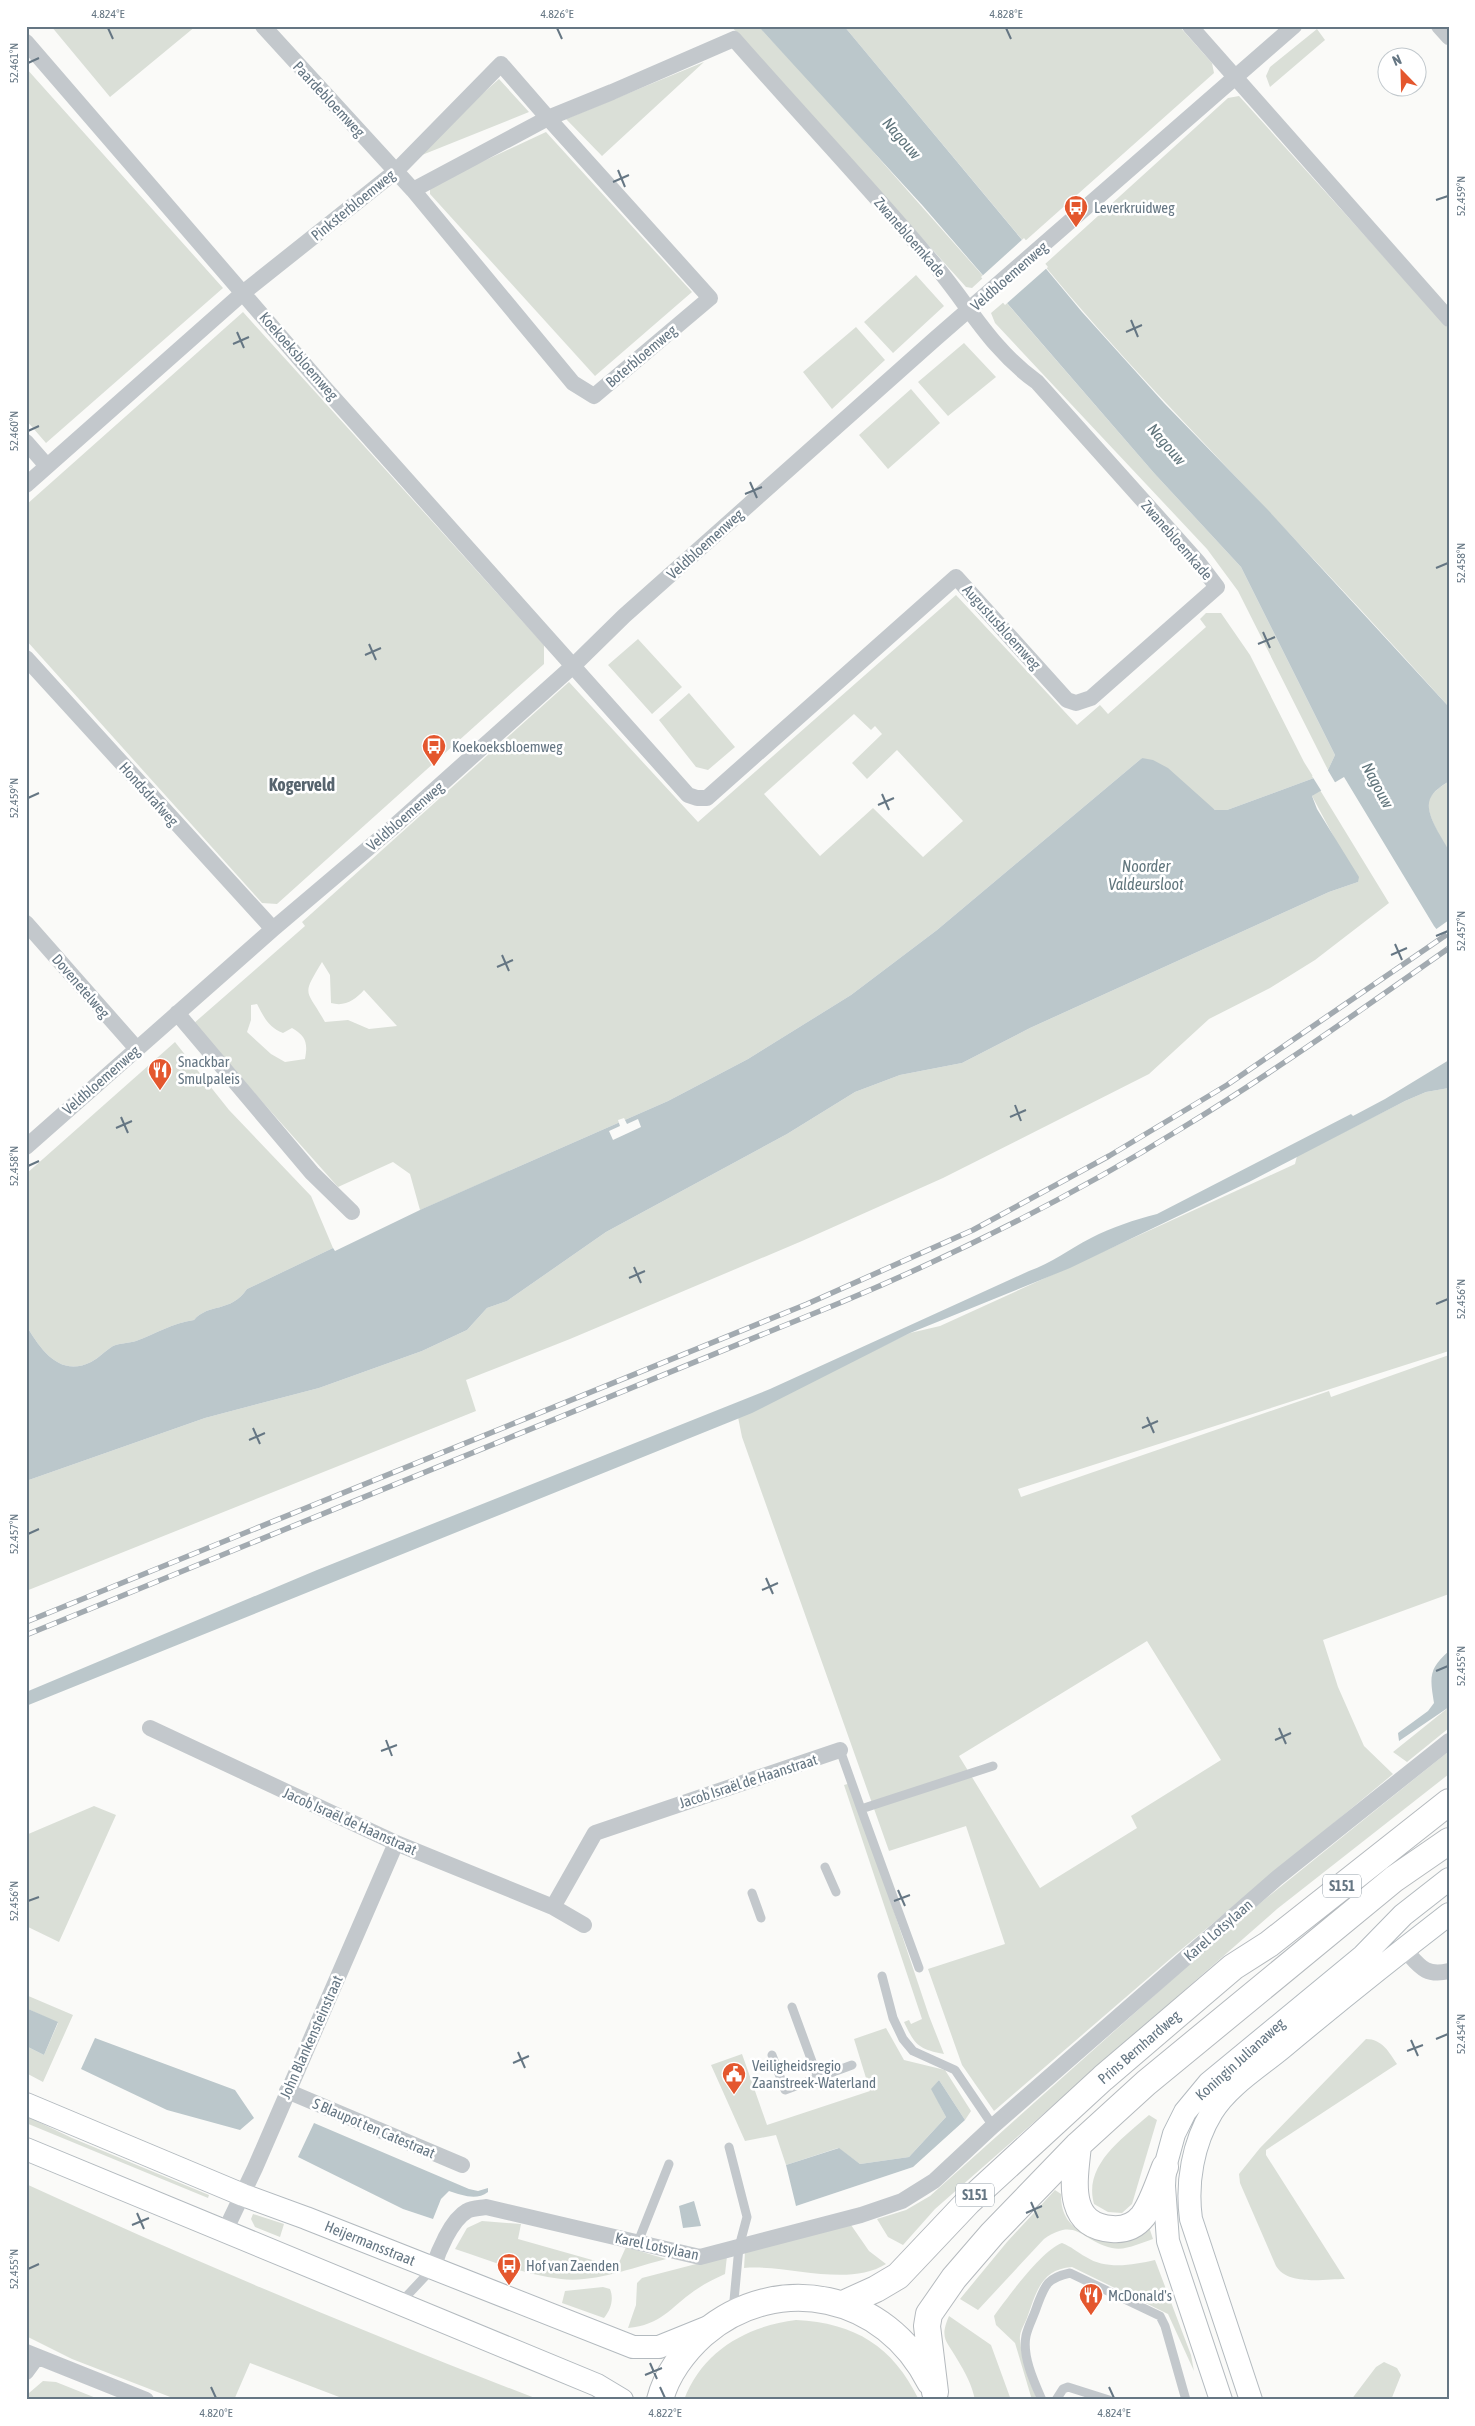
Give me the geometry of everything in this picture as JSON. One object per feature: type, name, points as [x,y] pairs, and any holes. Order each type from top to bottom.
[{"type":"main road","name":"Prins Bernhardweg","points":[[843,2304],[876,2289],[898,2276],[968,2202],[1103,2078],[1233,1967],[1269,1944],[1449,1802]]},
{"type":"main road","name":"S151","points":[[936,2396],[927,2326],[934,2305],[954,2278],[992,2234],[1078,2145],[1146,2083],[1254,1992],[1394,1879],[1449,1841]]},
{"type":"main road","name":"Koningin Julianaweg","points":[[1221,2400],[1168,2241],[1164,2206],[1166,2167],[1170,2147],[1180,2122],[1200,2092],[1272,2029],[1363,1956],[1415,1905],[1449,1879]]},
{"type":"main road","name":"Koningin Julianaweg","points":[[1251,2400],[1191,2219],[1189,2191],[1199,2141],[1212,2112],[1226,2094],[1449,1914]]},
{"type":"main road","points":[[1388,1930],[1404,1949]]},
{"type":"main road","name":"Heijermansstraat","points":[[26,2104],[243,2196],[306,2218],[633,2347],[660,2347],[724,2318]]},
{"type":"main road","points":[[1078,2145],[1074,2194],[1077,2205],[1086,2218],[1103,2227],[1120,2228],[1137,2223],[1148,2207],[1166,2167]]},
{"type":"main road","points":[[26,2149],[597,2385],[622,2400]]},
{"type":"main road","name":"S151","points":[[660,2400],[674,2368],[692,2344],[724,2318],[759,2303],[787,2298],[815,2298],[843,2304],[865,2313],[882,2323],[914,2353],[936,2396]]},
{"type":"street","name":"Paardebloemweg","points":[[262,26],[396,171]]},
{"type":"street","points":[[1190,26],[1449,319]]},
{"type":"street","name":"Veldbloemenweg","points":[[26,1147],[273,929],[392,830],[573,666],[624,616],[1294,26]]},
{"type":"street","points":[[1439,26],[1449,37]]},
{"type":"street","name":"Zwanebloemkade","points":[[548,118],[734,38],[928,256],[986,334],[1014,366],[1037,382],[1198,562],[1217,587]]},
{"type":"street","name":"Koekoeksbloemweg","points":[[26,42],[324,386],[688,795],[697,798]]},
{"type":"street","name":"Pinksterbloemweg","points":[[26,486],[244,292],[396,171],[501,64],[548,118],[413,190]]},
{"type":"street","name":"Boterbloemweg","points":[[396,171],[573,383],[594,396],[710,298],[548,118]]},
{"type":"street","points":[[26,442],[47,466]]},
{"type":"street","name":"Augustusbloemweg","points":[[697,798],[707,798],[956,577],[1067,700],[1076,704],[1091,698],[1217,587]]},
{"type":"street","name":"Hondsdrafweg","points":[[26,658],[273,929]]},
{"type":"street","name":"Dovenetelweg","points":[[26,923],[137,1049]]},
{"type":"street","points":[[177,1013],[312,1173],[352,1212]]},
{"type":"street","name":"Jacob Israël de Haanstraat","points":[[150,1728],[396,1843],[552,1907],[584,1924]]},
{"type":"street","name":"Karel Lotsylaan","points":[[433,2268],[440,2246],[451,2229],[467,2211],[486,2208],[700,2257],[861,2216],[902,2201],[934,2181],[993,2126],[1277,1878],[1449,1741]]},
{"type":"street","name":"Jacob Israël de Haanstraat","points":[[552,1907],[595,1832],[840,1750]]},
{"type":"street","name":"John Blankensteinstraat","points":[[225,2231],[243,2196],[396,1843]]},
{"type":"street","points":[[1404,1949],[1426,1972],[1436,1974],[1449,1971]]},
{"type":"street","name":"S Blaupot ten Catestraat","points":[[287,2091],[462,2165]]},
{"type":"street","points":[[26,2372],[31,2354],[146,2400]]},
{"type":"lane","points":[[840,1750],[919,1968]]},
{"type":"lane","points":[[861,1809],[993,1766]]},
{"type":"lane","points":[[826,1867],[836,1892]]},
{"type":"lane","points":[[752,1893],[761,1918]]},
{"type":"lane","points":[[882,1976],[893,2018],[903,2039],[913,2051],[954,2070],[993,2126]]},
{"type":"lane","points":[[792,2007],[818,2078]]},
{"type":"lane","points":[[772,2055],[785,2090],[852,2065]]},
{"type":"lane","points":[[724,2318],[747,2217],[729,2146]]},
{"type":"lane","points":[[638,2242],[669,2164]]},
{"type":"lane","name":"Karel Lotsylaan","points":[[399,2304],[433,2268]]},
{"type":"lane","points":[[1042,2400],[1033,2381],[1026,2354],[1026,2337],[1045,2285],[1057,2276],[1070,2273],[1160,2316],[1165,2326],[1186,2400]]},
{"type":"lane","points":[[1056,2400],[1063,2388],[1071,2387],[1109,2400]]},
{"type":"shaded area","points":[[51,26],[196,26],[110,97]]},
{"type":"shaded area","points":[[731,26],[758,26],[823,95],[984,277],[972,288],[966,287]]},
{"type":"shaded area","points":[[844,26],[1179,26],[1212,63],[1214,73],[1024,242]]},
{"type":"shaded area","points":[[1317,29],[1325,40],[1270,87],[1266,76],[1270,67]]},
{"type":"shaded area","points":[[704,62],[602,156],[566,119]]},
{"type":"shaded area","points":[[26,68],[223,288],[46,443],[26,420]]},
{"type":"shaded area","points":[[499,79],[529,112],[407,161]]},
{"type":"shaded area","points":[[1239,96],[1449,329],[1449,707],[1337,584],[1126,360],[1044,265],[1228,98]]},
{"type":"shaded area","points":[[546,132],[692,292],[595,376],[430,194],[430,186]]},
{"type":"shaded area","points":[[916,275],[944,306],[893,353],[864,322]]},
{"type":"shaded area","points":[[1005,301],[1154,473],[1241,567],[1335,755],[1328,770],[1238,591],[1207,549],[995,323],[991,313]]},
{"type":"shaded area","points":[[243,312],[544,645],[544,664],[277,904],[262,903],[26,640],[26,505]]},
{"type":"shaded area","points":[[856,327],[885,360],[832,409],[803,372]]},
{"type":"shaded area","points":[[964,343],[996,377],[948,416],[918,382]]},
{"type":"shaded area","points":[[911,389],[940,423],[888,469],[859,435]]},
{"type":"shaded area","points":[[956,595],[1077,725],[1100,705],[1108,714],[1206,627],[1200,619],[1206,613],[1221,613],[1250,655],[1314,778],[1227,810],[1215,810],[1142,758],[937,930],[851,995],[748,1059],[668,1101],[420,1210],[410,1174],[393,1162],[338,1187],[193,1024],[305,926],[302,922],[569,682],[698,822]],"holes":[[[854,714],[871,730],[875,726],[882,734],[852,763],[867,779],[897,750],[963,821],[923,857],[873,808],[820,856],[764,794]],[[322,962],[330,975],[331,1003],[341,1004],[349,1002],[364,990],[397,1026],[369,1029],[348,1020],[325,1022],[308,992],[311,981]],[[257,1004],[267,1021],[278,1031],[283,1033],[292,1028],[300,1034],[306,1044],[305,1059],[285,1062],[271,1054],[247,1032],[251,1020],[251,1005]]]},
{"type":"shaded area","points":[[638,639],[682,687],[652,714],[608,665]]},
{"type":"shaded area","points":[[689,693],[735,747],[708,770],[696,767],[659,720]]},
{"type":"shaded area","points":[[1449,781],[1449,851],[1435,826],[1428,805],[1432,794]]},
{"type":"shaded area","points":[[1320,790],[1389,903],[1315,960],[1270,988],[1209,1019],[1149,1074],[943,1178],[802,1241],[570,1339],[466,1380],[476,1411],[26,1591],[26,1481],[205,1418],[319,1388],[422,1351],[467,1330],[487,1308],[507,1301],[606,1232],[787,1134],[855,1092],[900,1075],[962,1063],[1030,1028],[1329,892],[1358,882],[1312,796]]},
{"type":"shaded area","points":[[175,1042],[229,1110],[311,1196],[333,1248],[247,1289],[234,1302],[206,1311],[194,1320],[171,1326],[136,1341],[113,1346],[91,1362],[80,1366],[61,1364],[52,1359],[26,1325],[26,1174]]},
{"type":"shaded area","points":[[1449,1088],[1449,1351],[1018,1489],[1021,1497],[1329,1391],[1331,1397],[1449,1355],[1449,1594],[1323,1640],[1338,1687],[1364,1746],[1393,1774],[1177,1953],[994,2111],[962,2065],[928,1969],[1005,1944],[966,1826],[889,1851],[742,1437],[738,1417],[910,1333],[940,1326],[1295,1164],[1297,1156],[1426,1092]],"holes":[[[1147,1641],[1221,1760],[1131,1816],[1137,1828],[1040,1888],[959,1756]]]},
{"type":"shaded area","points":[[1449,1707],[1449,1728],[1407,1762],[1393,1752]]},
{"type":"shaded area","points":[[1449,1751],[1449,1774],[1277,1909],[935,2209],[903,2245],[888,2237],[877,2219],[906,2210],[930,2196],[1233,1925]]},
{"type":"shaded area","points":[[851,1783],[929,2016],[944,2054],[918,2045],[904,2022],[909,2020],[911,2024],[922,2019],[844,1785]]},
{"type":"shaded area","points":[[94,1806],[116,1815],[59,1942],[26,1926],[26,1835]]},
{"type":"shaded area","points":[[26,1995],[73,2015],[43,2082],[26,2073],[26,2046],[44,2055],[58,2023],[26,2008]]},
{"type":"shaded area","points":[[886,2028],[904,2060],[945,2070],[971,2111],[965,2120],[939,2080],[932,2089],[946,2117],[909,2157],[860,2164],[838,2148],[786,2165],[776,2135],[745,2141],[711,2065],[742,2054],[767,2125],[870,2091],[854,2039]]},
{"type":"shaded area","points":[[1366,2039],[1381,2044],[1397,2064],[1266,2150],[1266,2155],[1345,2279],[1298,2279],[1282,2272],[1276,2266],[1240,2183],[1239,2174],[1260,2148]]},
{"type":"shaded area","points":[[1149,2115],[1157,2120],[1132,2204],[1122,2213],[1108,2212],[1094,2204],[1092,2190],[1094,2177],[1100,2165],[1117,2143]]},
{"type":"shaded area","points":[[26,2116],[72,2138],[209,2195],[208,2198],[26,2123]]},
{"type":"shaded area","points":[[26,2184],[281,2296],[540,2400],[347,2400],[250,2363],[234,2400],[178,2400],[72,2359],[26,2336]]},
{"type":"shaded area","points":[[1055,2190],[1061,2194],[1066,2217],[1075,2227],[1088,2236],[1104,2241],[1117,2242],[1149,2227],[1153,2239],[1128,2248],[1117,2249],[1102,2245],[1072,2230],[1055,2232],[1044,2239],[978,2310],[960,2299],[1007,2242]]},
{"type":"shaded area","points":[[253,2214],[284,2224],[280,2237],[255,2227],[251,2219]]},
{"type":"shaded area","points":[[482,2221],[521,2224],[518,2239],[617,2267],[626,2247],[666,2259],[601,2277],[574,2280],[548,2277],[507,2267],[455,2249],[467,2228]]},
{"type":"shaded area","points":[[851,2225],[869,2251],[886,2264],[871,2271],[836,2275],[779,2269],[744,2268],[745,2252]]},
{"type":"shaded area","points":[[1062,2243],[1102,2264],[1129,2265],[1155,2260],[1191,2355],[1194,2371],[1168,2314],[1072,2267],[1053,2272],[1041,2284],[1020,2335],[1024,2363],[1037,2400],[1032,2400],[1015,2343],[996,2325],[994,2316],[1044,2255]]},
{"type":"shaded area","points":[[727,2256],[725,2274],[698,2288],[657,2319],[628,2328],[636,2305],[637,2283],[642,2278]]},
{"type":"shaded area","points":[[603,2287],[610,2289],[612,2296],[610,2308],[604,2318],[562,2303],[565,2291]]},
{"type":"shaded area","points":[[949,2316],[991,2345],[1011,2400],[975,2400],[968,2379],[947,2344],[944,2335]]},
{"type":"shaded area","points":[[796,2320],[836,2326],[854,2332],[870,2341],[897,2365],[909,2381],[919,2400],[684,2400],[702,2368],[728,2344],[760,2328]]},
{"type":"shaded area","points":[[1384,2362],[1397,2368],[1401,2375],[1391,2400],[1351,2400],[1376,2367]]},
{"type":"shaded area","points":[[43,2381],[56,2382],[101,2400],[26,2400],[29,2393]]},
{"type":"water","name":"Noorder Valdeursloot","points":[[758,26],[844,26],[1082,312],[1164,403],[1268,510],[1449,707],[1449,781],[1433,794],[1430,799],[1429,811],[1448,849],[1449,855],[1449,945],[1434,926],[1344,777],[1312,796],[1317,809],[1359,877],[1358,882],[1329,892],[1030,1028],[962,1063],[900,1075],[855,1092],[787,1134],[606,1232],[507,1301],[487,1308],[467,1330],[422,1351],[319,1388],[205,1418],[26,1481],[26,1325],[52,1359],[61,1364],[80,1366],[91,1362],[113,1346],[136,1341],[171,1326],[194,1320],[206,1311],[234,1302],[247,1289],[333,1248],[335,1251],[422,1209],[668,1101],[748,1059],[851,995],[937,930],[1142,758],[1153,760],[1168,768],[1215,810],[1227,810],[1314,778],[1328,770],[1335,755],[1241,567],[1154,473],[923,206]]},
{"type":"water","points":[[1449,1060],[1449,1088],[1426,1092],[1405,1101],[1249,1182],[1070,1268],[910,1333],[752,1413],[26,1706],[26,1692],[317,1570],[770,1389],[1045,1264],[1099,1234],[1123,1224],[1157,1214],[1351,1114],[1353,1116]]},
{"type":"water","points":[[1449,1651],[1449,1707],[1399,1741],[1398,1733],[1428,1711],[1434,1703],[1432,1674],[1437,1663]]},
{"type":"water","points":[[26,2008],[58,2022],[44,2055],[26,2046]]},
{"type":"water","points":[[95,2038],[235,2090],[254,2118],[240,2130],[167,2110],[81,2069]]},
{"type":"water","points":[[939,2080],[965,2120],[913,2167],[796,2206],[786,2165],[839,2148],[860,2164],[909,2157],[946,2117],[931,2089]]},
{"type":"water","points":[[314,2123],[469,2189],[478,2191],[488,2188],[488,2192],[474,2197],[449,2191],[441,2199],[433,2219],[403,2209],[298,2157]]},
{"type":"water","points":[[694,2201],[701,2226],[683,2228],[679,2206]]},
{"type":"pier","points":[[1024,238],[1048,267],[1005,305],[981,277]]},
{"type":"pier","points":[[1326,767],[1336,784],[1322,792],[1312,776]]},
{"type":"pier","points":[[1449,920],[1449,948],[1435,930]]},
{"type":"pier","points":[[624,1118],[627,1124],[638,1119],[641,1127],[613,1140],[609,1131],[620,1126],[618,1120]]},
{"type":"railway","points":[[26,1622],[807,1304],[973,1230],[1109,1156],[1227,1085],[1449,933]]},
{"type":"railway","points":[[26,1635],[842,1302],[973,1243],[1100,1177],[1216,1107],[1284,1063],[1449,948]]},
{"type":"place","name":"Leverkruidweg","points":[[1076,228]]},
{"type":"place","name":"Koekoeksbloemweg","points":[[434,767]]},
{"type":"place","name":"Snackbar Smulpaleis","points":[[160,1091]]},
{"type":"place","name":"Veiligheidsregio Zaanstreek-Waterland","points":[[734,2095]]},
{"type":"place","name":"Hof van Zaenden","points":[[509,2286]]},
{"type":"place","name":"McDonald's","points":[[1091,2316]]},
{"type":"district","name":"Kogerveld","points":[[302,784]]},
{"type":"water label","name":"Nagouw","points":[[902,138]]},
{"type":"water label","name":"Nagouw","points":[[1167,444]]},
{"type":"water label","name":"Nagouw","points":[[1378,785]]}]
